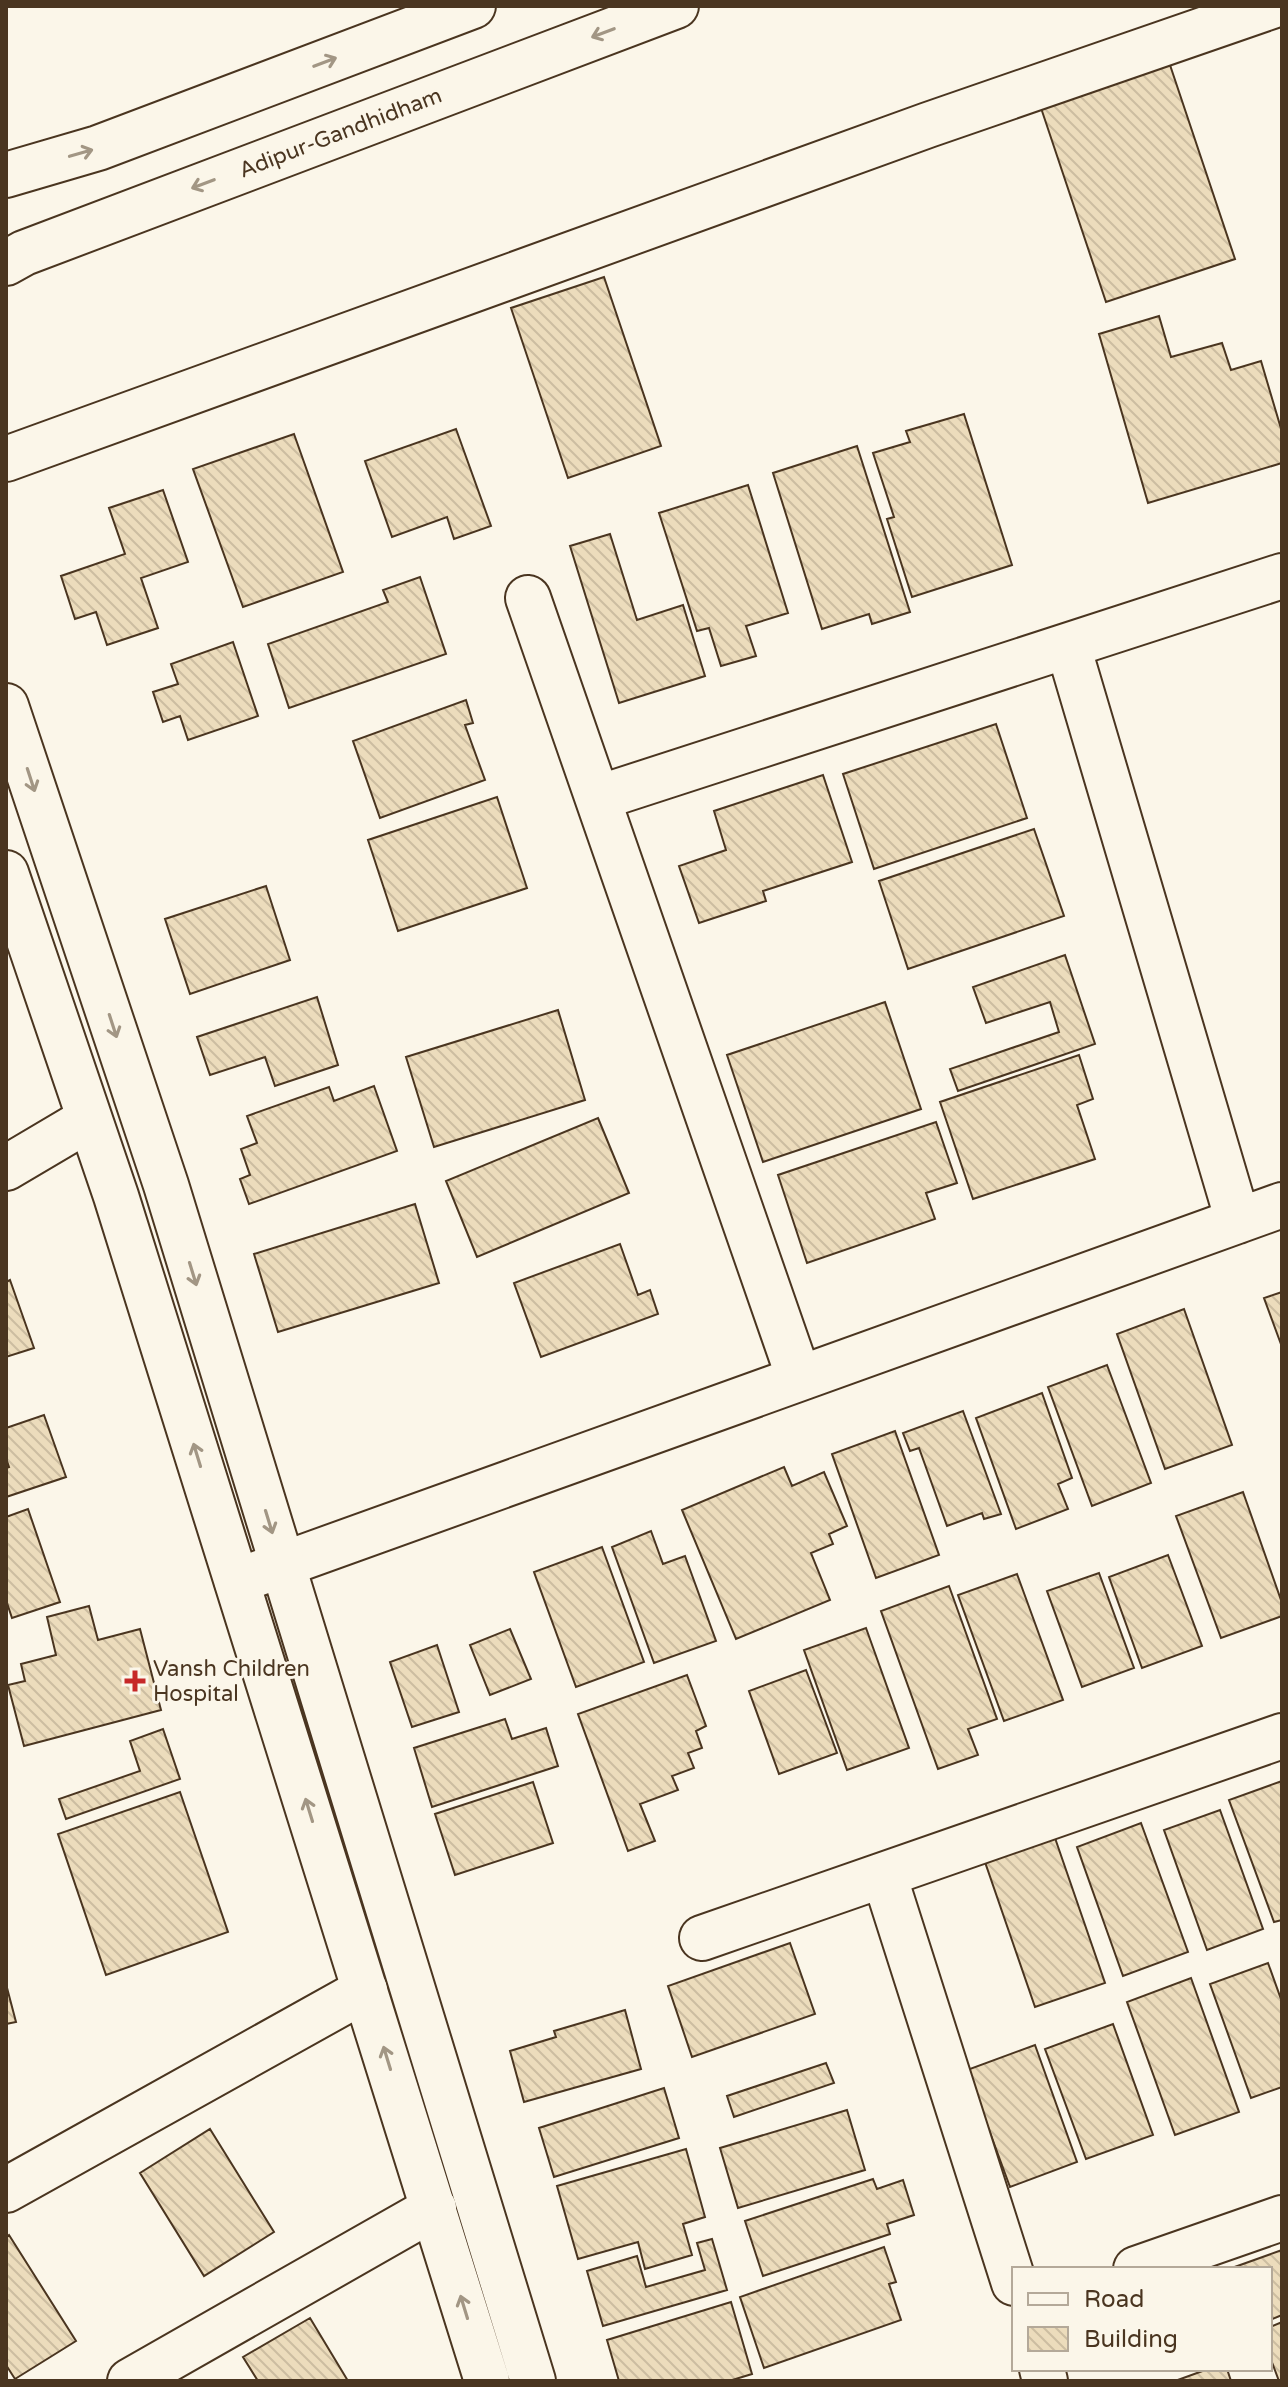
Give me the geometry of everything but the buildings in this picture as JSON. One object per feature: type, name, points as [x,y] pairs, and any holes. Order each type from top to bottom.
[{"type":"street","points":[[6,175],[98,148],[473,6]]},
{"type":"street","name":"Adipur-Gandhidham","points":[[6,263],[24,253],[265,160],[676,6]]},
{"type":"street","points":[[6,459],[928,125],[1272,6]]},
{"type":"street","points":[[598,798],[1282,576]]},
{"type":"street","points":[[528,598],[799,1378]]},
{"type":"street","points":[[1068,646],[1238,1221]]},
{"type":"street","points":[[6,706],[166,1185],[533,2381]]},
{"type":"street","points":[[7,878],[89,1119],[237,1581],[487,2381]]},
{"type":"street","points":[[6,1168],[89,1119]]},
{"type":"street","points":[[237,1581],[1282,1205]]},
{"type":"street","points":[[702,1938],[1282,1736]]},
{"type":"street","points":[[884,1875],[1012,2277]]},
{"type":"street","points":[[6,2190],[365,1990]]},
{"type":"street","points":[[130,2381],[434,2208]]},
{"type":"street","points":[[1142,2267],[1282,2218]]},
{"type":"place","name":"Vansh Children Hospital","points":[[135,1681]]}]
